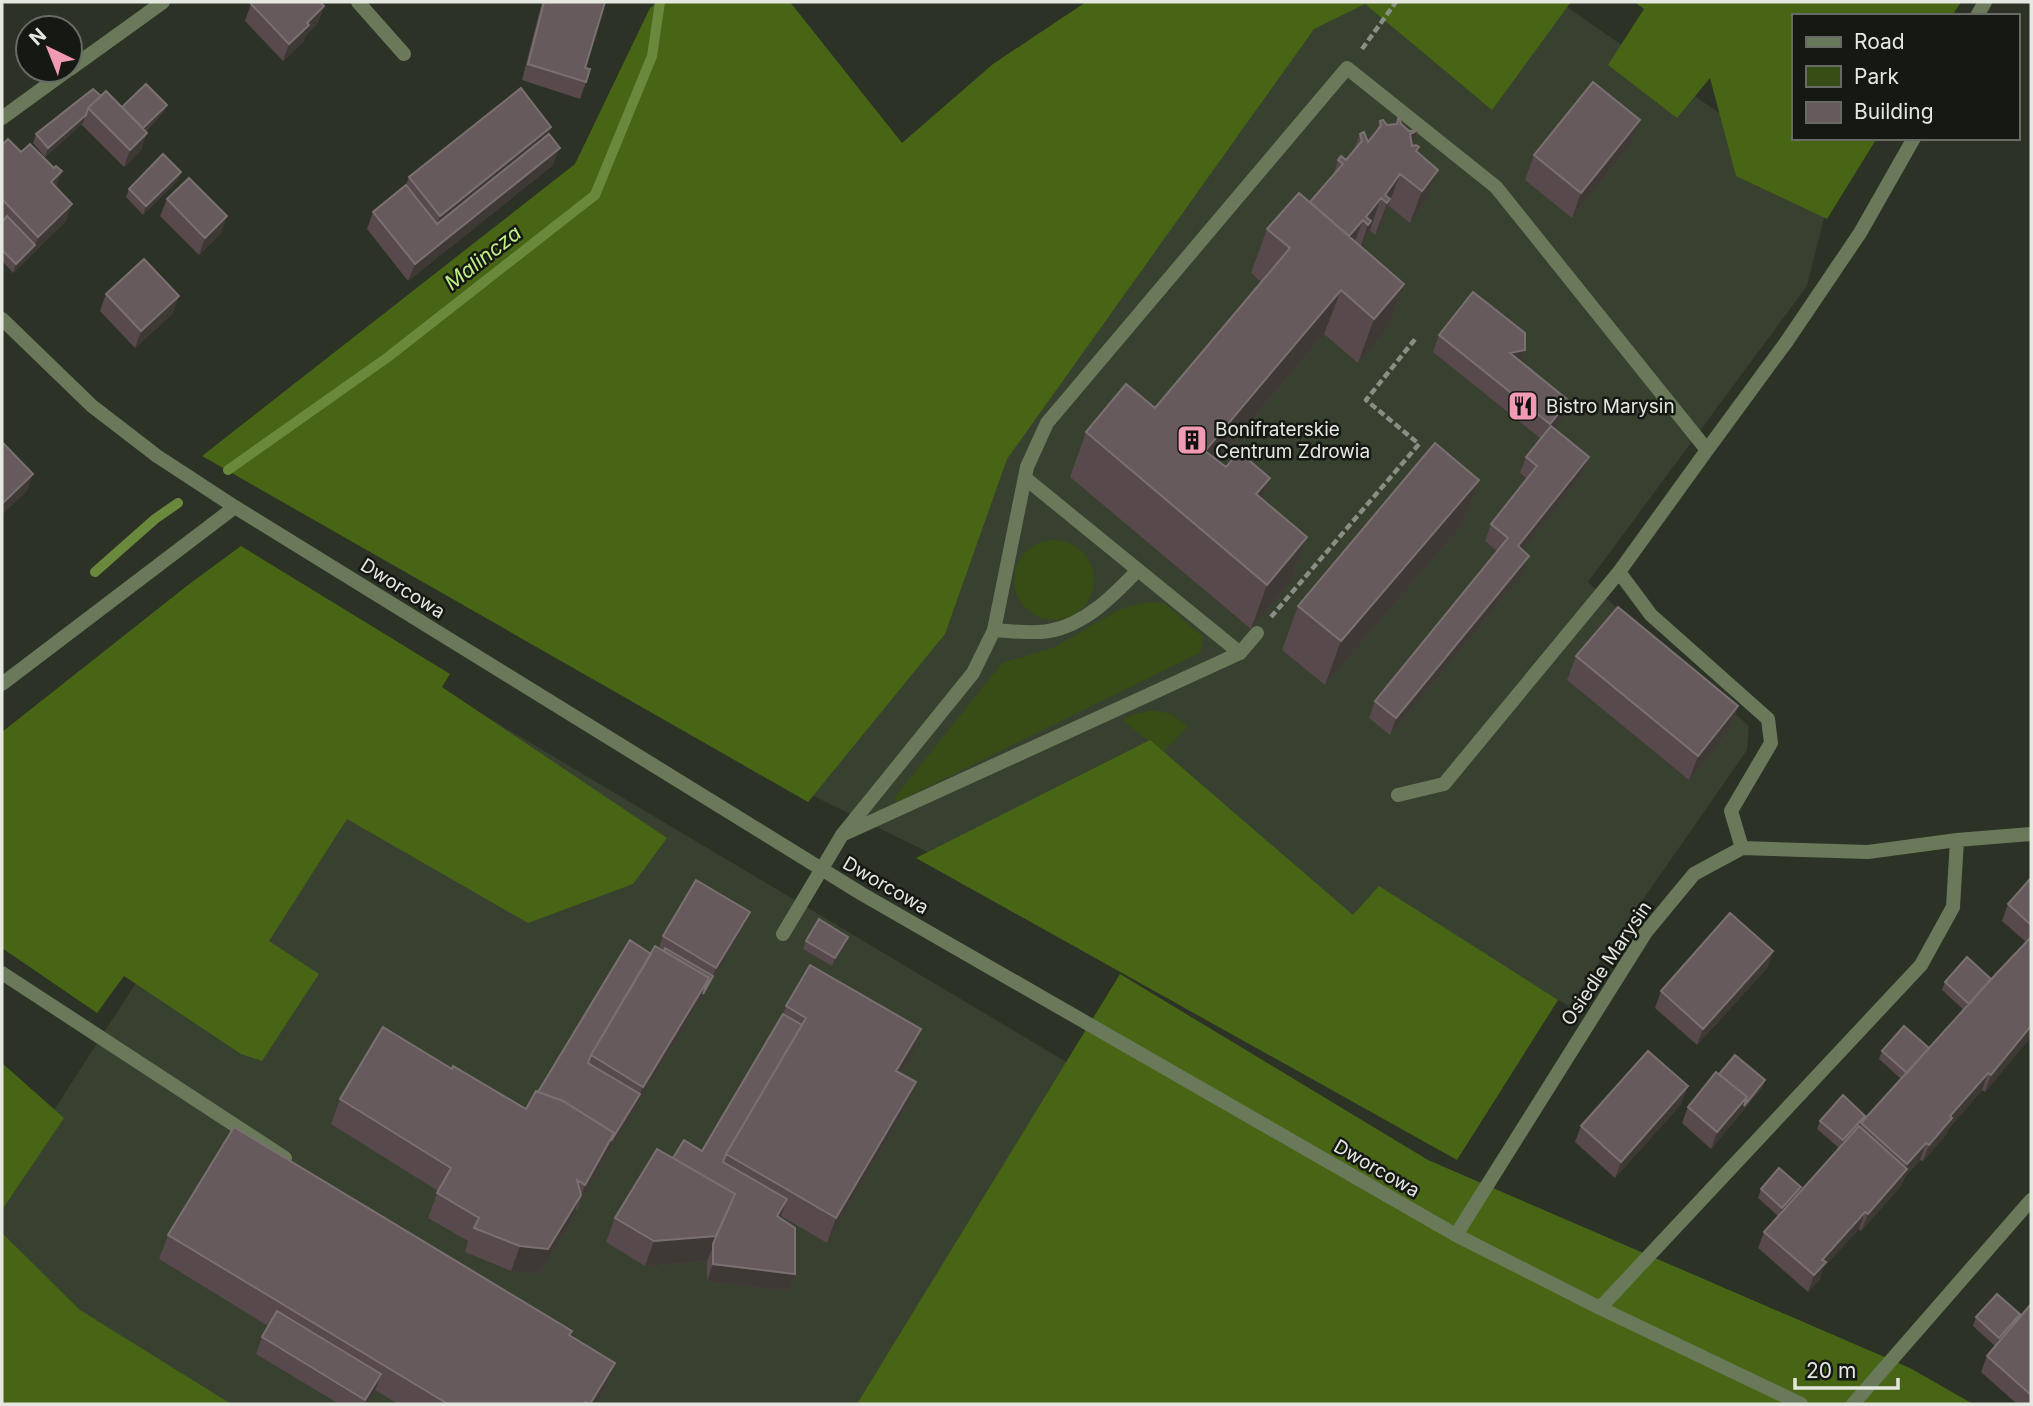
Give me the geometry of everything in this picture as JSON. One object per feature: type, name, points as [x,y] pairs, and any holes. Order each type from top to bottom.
[{"type":"street","points":[[84,58],[163,2]]},
{"type":"street","points":[[358,2],[404,54]]},
{"type":"street","points":[[783,934],[842,835],[973,673],[994,630],[1027,467],[1047,423],[1347,68],[1496,187],[1707,450]]},
{"type":"street","points":[[2,118],[48,84]]},
{"type":"street","points":[[1398,795],[1444,784],[1619,572],[1787,341],[1860,233],[1913,140]]},
{"type":"street","name":"Dworcowa","points":[[2,319],[92,406],[157,456],[822,870],[1456,1235],[1600,1308],[1801,1404]]},
{"type":"street","points":[[1025,478],[1240,653]]},
{"type":"street","points":[[2,684],[235,507]]},
{"type":"street","points":[[994,630],[1050,631],[1078,621],[1112,597],[1138,570]]},
{"type":"street","points":[[1619,572],[1651,615],[1768,719],[1771,743],[1731,811],[1742,848]]},
{"type":"street","points":[[842,835],[1240,653],[1257,633]]},
{"type":"street","name":"Osiedle Marysin","points":[[1456,1235],[1646,932],[1693,874],[1742,848],[1868,852],[1957,840],[2031,834]]},
{"type":"street","points":[[1600,1308],[1920,965],[1953,907],[1957,840]]},
{"type":"street","points":[[2,974],[293,1163]]},
{"type":"street","points":[[1853,1404],[2031,1200]]},
{"type":"path","points":[[1347,68],[1396,2]]},
{"type":"path","points":[[1257,633],[1419,444],[1366,400],[1416,338]]},
{"type":"shaded area","points":[[1191,2],[1560,2],[1831,191],[1807,286],[1588,582],[1749,726],[1747,750],[1569,1006],[1387,910],[1363,936],[950,863],[801,790]]},
{"type":"shaded area","points":[[410,671],[1080,1070],[900,1404],[208,1404],[2,1267],[2,1191],[148,964]]},
{"type":"green space","points":[[658,2],[790,2],[902,143],[993,64],[1086,2],[1571,2],[1492,110],[1365,4],[1314,29],[1007,459],[945,634],[808,802],[202,456],[575,164],[650,8]]},
{"type":"green space","points":[[1635,2],[1961,2],[1953,14],[1792,14],[1792,140],[1876,140],[1827,219],[1736,176],[1710,78],[1677,118],[1608,65],[1644,9]]},
{"type":"green space","points":[[1054,540],[1069,543],[1082,552],[1091,565],[1094,580],[1091,595],[1082,608],[1069,617],[1054,620],[1039,617],[1026,608],[1017,595],[1014,580],[1017,565],[1026,552],[1039,543]]},
{"type":"green space","points":[[241,546],[450,674],[442,687],[667,838],[633,884],[528,923],[347,819],[269,941],[319,974],[262,1061],[241,1054],[124,976],[97,1013],[2,948],[2,732]]},
{"type":"green space","points":[[1146,602],[1164,603],[1203,637],[1201,652],[897,802],[895,797],[1002,663],[1055,647],[1118,610]]},
{"type":"green space","points":[[1152,710],[1171,714],[1188,726],[1163,752],[1122,720]]},
{"type":"green space","points":[[1150,740],[1353,915],[1379,886],[1558,1000],[1457,1160],[916,858]]},
{"type":"green space","points":[[1120,974],[1428,1160],[1910,1368],[1973,1404],[857,1404]]},
{"type":"green space","points":[[2,1063],[64,1118],[2,1210]]},
{"type":"green space","points":[[2,1233],[80,1310],[231,1404],[2,1404]]},
{"type":"building","points":[[320,2],[324,6],[289,44],[251,4]]},
{"type":"building","points":[[544,2],[605,2],[585,68],[590,69],[586,82],[528,64]]},
{"type":"building","points":[[1593,82],[1640,120],[1581,193],[1534,155]]},
{"type":"building","points":[[146,84],[167,105],[143,128],[122,107]]},
{"type":"building","points":[[521,88],[551,127],[440,216],[409,177]]},
{"type":"building","points":[[93,89],[101,96],[88,108],[86,115],[48,148],[36,134]]},
{"type":"building","points":[[106,91],[147,133],[130,150],[88,108]]},
{"type":"building","points":[[1399,115],[1401,124],[1409,131],[1418,130],[1410,134],[1412,146],[1419,147],[1416,151],[1438,170],[1422,191],[1400,174],[1385,195],[1390,199],[1387,203],[1381,198],[1366,217],[1371,221],[1368,225],[1363,220],[1349,236],[1310,202],[1343,164],[1338,160],[1341,156],[1346,160],[1362,141],[1360,134],[1364,132],[1368,142],[1381,126],[1380,121],[1383,120],[1387,125],[1397,124]]},
{"type":"building","points":[[549,134],[560,148],[415,264],[373,212],[406,185],[437,224]]},
{"type":"building","points":[[8,139],[21,152],[30,144],[54,168],[56,166],[62,171],[51,182],[72,204],[38,237],[2,199],[2,145]]},
{"type":"building","points":[[163,154],[181,172],[146,206],[129,189]]},
{"type":"building","points":[[189,178],[227,216],[205,238],[167,199]]},
{"type":"building","points":[[1299,193],[1404,284],[1374,319],[1341,290],[1205,451],[1226,467],[1239,452],[1270,478],[1256,494],[1307,537],[1267,585],[1086,432],[1126,384],[1155,408],[1290,248],[1267,229]]},
{"type":"building","points":[[7,216],[35,245],[16,264],[2,250],[2,222]]},
{"type":"building","points":[[144,259],[179,296],[141,331],[106,294]]},
{"type":"building","points":[[1473,292],[1525,333],[1525,350],[1510,353],[1569,401],[1550,424],[1439,335]]},
{"type":"building","points":[[1551,426],[1589,457],[1518,546],[1529,556],[1396,718],[1375,701],[1508,538],[1491,524],[1537,466],[1526,457]]},
{"type":"building","points":[[2,442],[33,474],[2,504]]},
{"type":"building","points":[[1435,443],[1479,480],[1341,641],[1298,606]]},
{"type":"building","points":[[1618,607],[1738,706],[1698,756],[1576,656]]},
{"type":"building","points":[[2031,878],[2031,925],[2008,904]]},
{"type":"building","points":[[696,880],[750,912],[716,968],[663,936]]},
{"type":"building","points":[[1730,913],[1773,951],[1703,1029],[1661,991]]},
{"type":"building","points":[[819,919],[848,937],[835,958],[806,941]]},
{"type":"building","points":[[2031,937],[2031,1026],[1991,1075],[1988,1073],[1950,1116],[1952,1118],[1929,1145],[1926,1143],[1907,1164],[1861,1123]]},
{"type":"building","points":[[630,940],[651,954],[588,1063],[640,1094],[611,1141],[614,1133],[563,1101],[538,1092]]},
{"type":"building","points":[[655,946],[709,978],[643,1087],[591,1055]]},
{"type":"building","points":[[665,948],[713,976],[703,994],[709,978],[664,951]]},
{"type":"building","points":[[1967,957],[1991,979],[1969,1004],[1945,982]]},
{"type":"building","points":[[810,965],[921,1029],[896,1071],[916,1082],[836,1218],[726,1154],[806,1018],[786,1006]]},
{"type":"building","points":[[783,1014],[802,1025],[723,1162],[787,1199],[777,1216],[795,1228],[795,1274],[713,1264],[713,1244],[735,1194],[673,1158],[684,1140],[702,1151]]},
{"type":"building","points":[[1904,1026],[1929,1048],[1907,1073],[1882,1051]]},
{"type":"building","points":[[383,1027],[452,1069],[453,1066],[526,1109],[536,1091],[563,1101],[614,1133],[585,1185],[577,1180],[581,1195],[548,1249],[520,1246],[474,1228],[479,1218],[437,1193],[451,1168],[340,1099]]},
{"type":"building","points":[[1648,1051],[1688,1086],[1621,1162],[1581,1126]]},
{"type":"building","points":[[1735,1055],[1765,1080],[1744,1106],[1747,1097],[1719,1074]]},
{"type":"building","points":[[1716,1072],[1747,1097],[1717,1132],[1688,1107]]},
{"type":"building","points":[[1843,1095],[1865,1116],[1843,1140],[1820,1121]]},
{"type":"building","points":[[1859,1126],[1907,1169],[1868,1214],[1865,1212],[1822,1260],[1826,1262],[1814,1275],[1764,1232]]},
{"type":"building","points":[[234,1127],[572,1331],[569,1335],[615,1363],[590,1404],[448,1404],[168,1235]]},
{"type":"building","points":[[657,1149],[735,1194],[716,1236],[654,1241],[615,1218]]},
{"type":"building","points":[[1779,1168],[1801,1187],[1782,1208],[1761,1189]]},
{"type":"building","points":[[1997,1294],[2020,1314],[1999,1338],[1976,1317]]},
{"type":"building","points":[[2031,1304],[2031,1395],[1987,1356]]},
{"type":"building","points":[[277,1311],[381,1374],[365,1400],[262,1337]]},
{"type":"waterway","name":"Malincza","points":[[228,470],[388,357],[595,195],[652,56],[660,2]]},
{"type":"waterway","name":"Malincza","points":[[95,572],[155,519],[178,503]]},
{"type":"place","name":"Bistro Marysin","points":[[1523,406]]},
{"type":"place","name":"Bonifraterskie Centrum Zdrowia","points":[[1192,440]]}]
